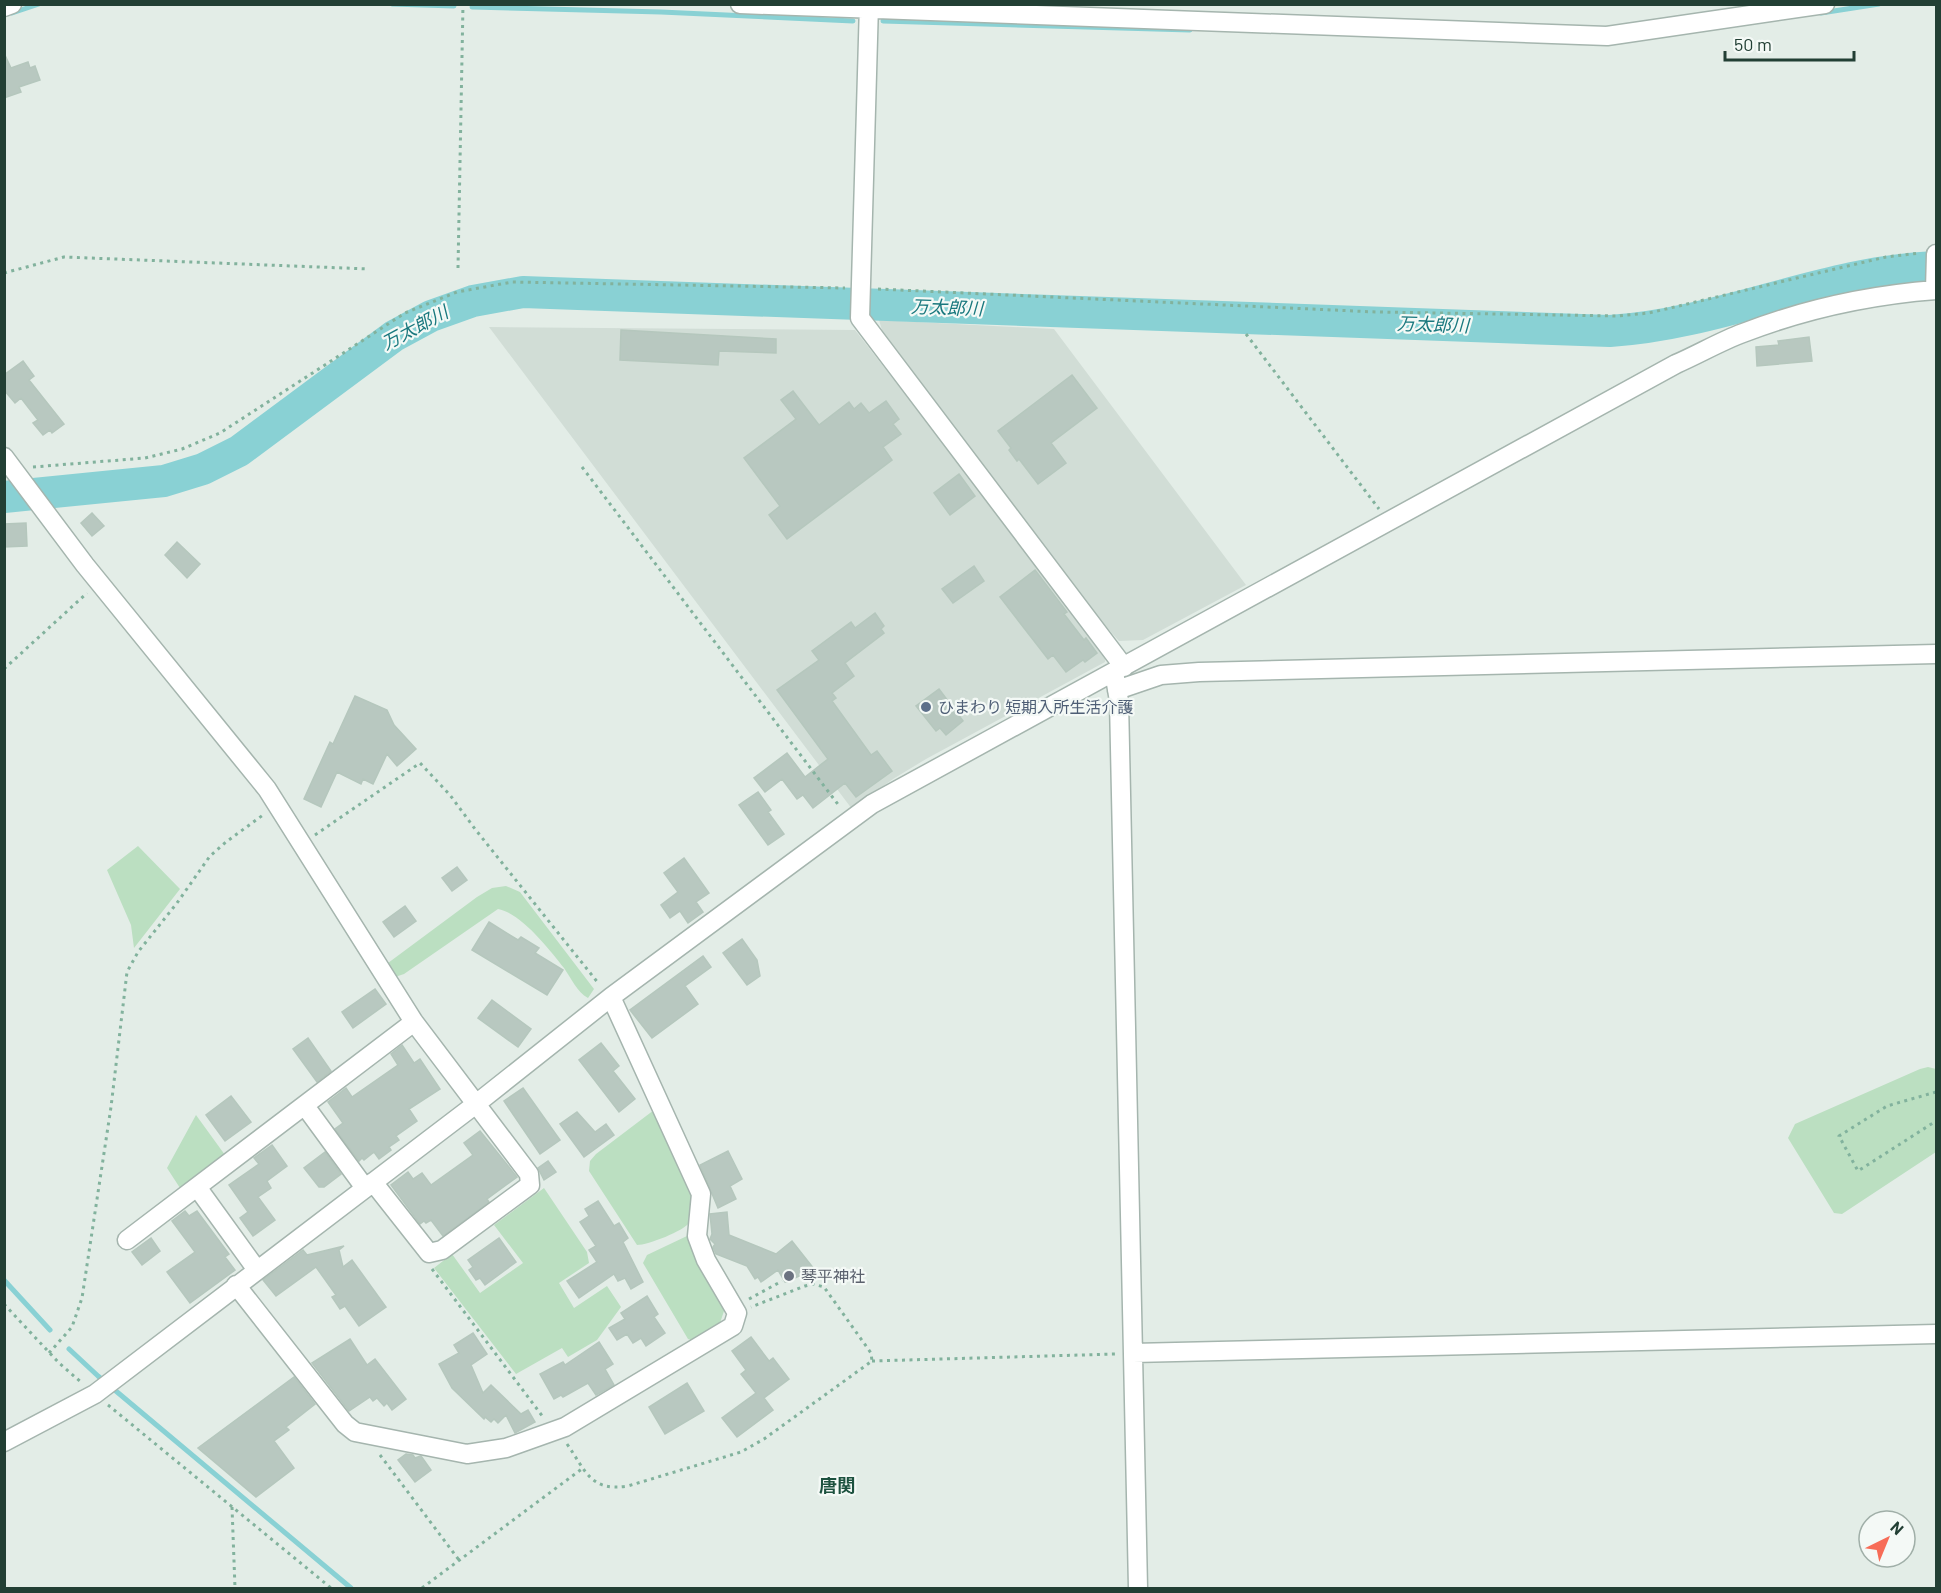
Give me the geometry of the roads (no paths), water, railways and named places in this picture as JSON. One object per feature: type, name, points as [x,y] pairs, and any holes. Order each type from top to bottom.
[{"type":"street","points":[[4,7],[12,4]]},
{"type":"street","points":[[740,4],[1607,36],[1825,4]]},
{"type":"street","points":[[869,7],[860,318],[1119,669],[1117,690],[1138,1588]]},
{"type":"street","points":[[4,1442],[97,1393],[476,1104],[610,997],[872,804],[1676,364],[1743,333],[1805,313],[1855,299],[1936,286],[1931,253]]},
{"type":"street","points":[[9,463],[99,582],[267,789],[414,1022],[529,1174],[530,1185],[442,1250],[429,1252],[369,1185],[305,1106]]},
{"type":"street","points":[[1117,690],[1161,675],[1199,672],[1936,654]]},
{"type":"street","points":[[236,1286],[345,1424],[355,1432],[467,1454],[506,1448],[555,1430],[733,1326],[736,1310],[706,1260],[697,1236],[701,1194],[610,997]]},
{"type":"street","points":[[127,1240],[414,1022]]},
{"type":"street","points":[[197,1187],[257,1270]]},
{"type":"street","points":[[1133,1353],[1936,1334]]},
{"type":"waterway","points":[[12,13],[39,4]]},
{"type":"waterway","points":[[392,4],[454,6]]},
{"type":"waterway","points":[[1821,13],[1879,4]]},
{"type":"waterway","points":[[472,7],[661,12],[853,21]]},
{"type":"waterway","points":[[883,21],[1190,30]]},
{"type":"waterway","name":"万太郎川","points":[[4,497],[164,481],[203,469],[239,451],[394,336],[431,316],[473,301],[523,292],[1610,331],[1692,319],[1854,278],[1936,267]]},
{"type":"waterway","points":[[4,1280],[50,1330]]},
{"type":"waterway","points":[[69,1349],[98,1376],[351,1588]]},
{"type":"place","name":"ひまわり 短期入所生活介護","points":[[926,707]]},
{"type":"place","name":"琴平神社","points":[[789,1276]]},
{"type":"district","name":"唐関","points":[[837,1486]]}]
